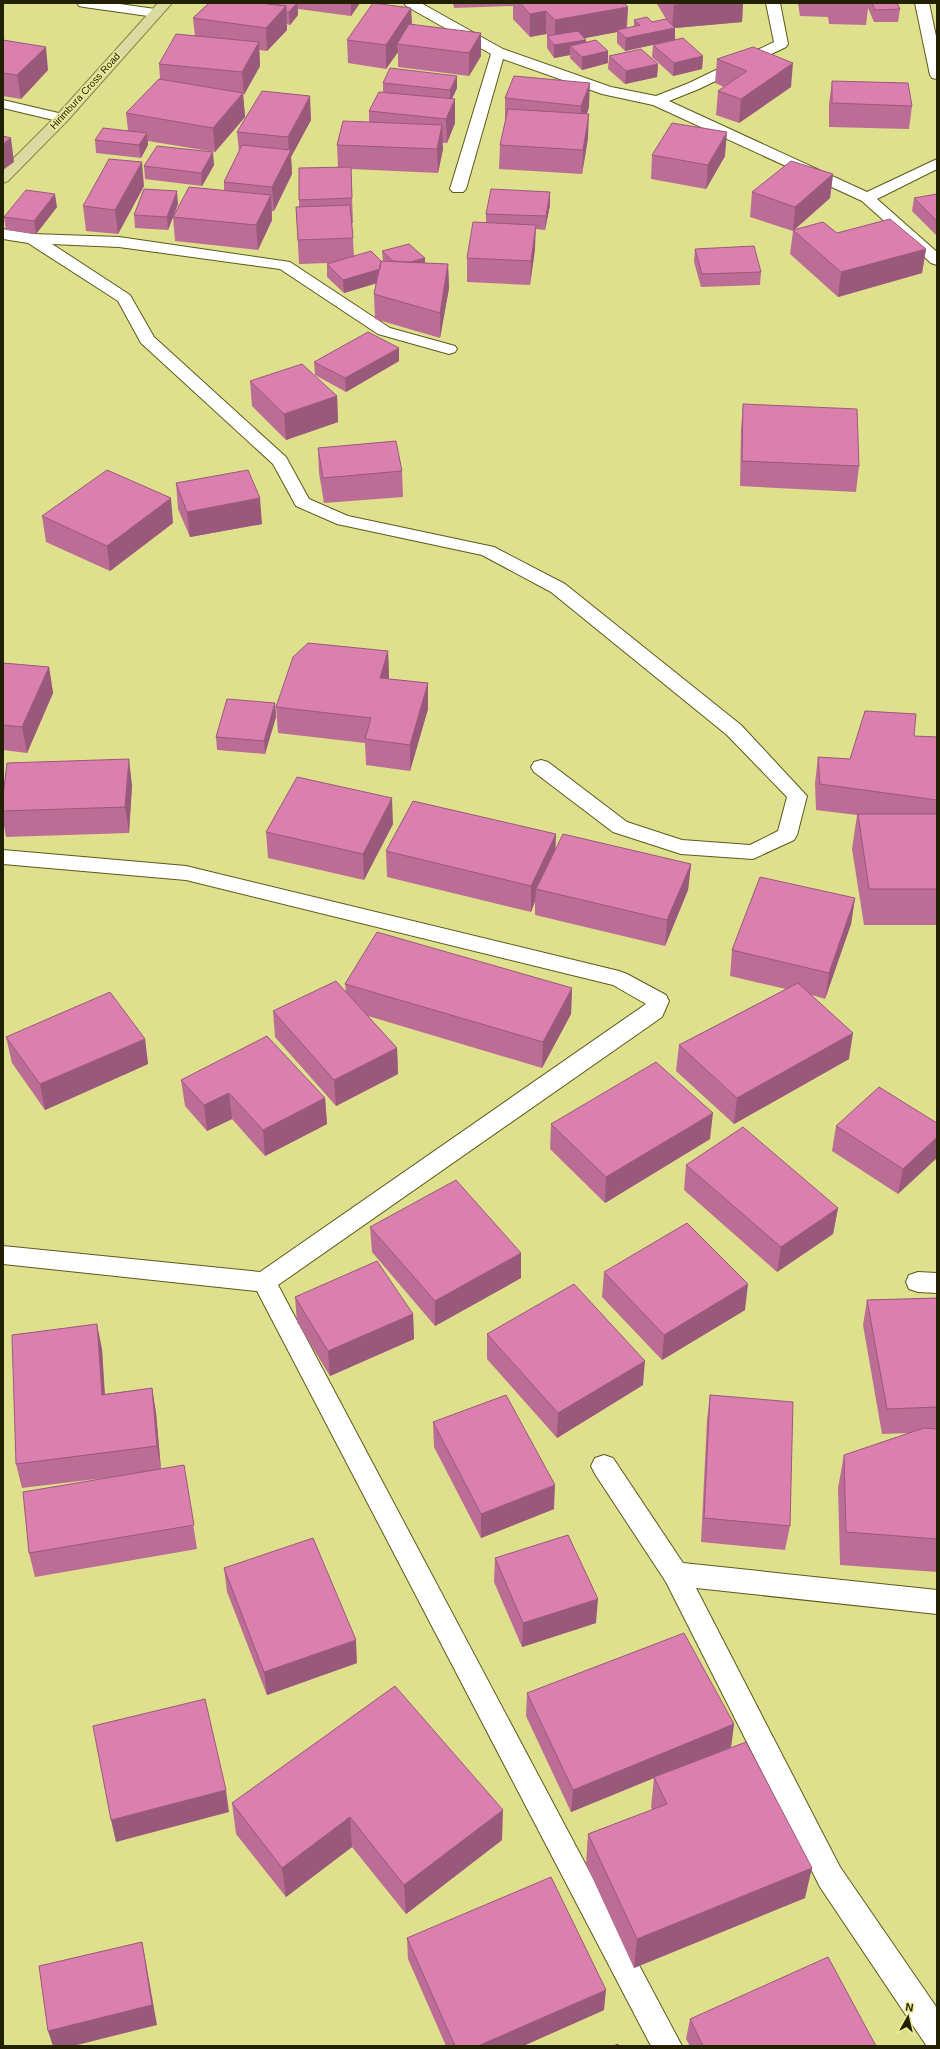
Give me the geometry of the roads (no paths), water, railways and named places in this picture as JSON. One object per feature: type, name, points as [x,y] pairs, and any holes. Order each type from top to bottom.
[{"type":"main road","name":"Hirimbura Cross Road","points":[[3,178],[62,118],[160,8]]},
{"type":"street","points":[[84,3],[160,8]]},
{"type":"street","points":[[411,3],[498,52],[607,91],[658,101],[867,198],[937,260]]},
{"type":"street","points":[[658,101],[694,86],[780,44],[773,3]]},
{"type":"street","points":[[922,3],[937,75]]},
{"type":"street","points":[[458,189],[498,52]]},
{"type":"street","points":[[3,104],[62,118]]},
{"type":"street","points":[[867,198],[937,163]]},
{"type":"street","points":[[3,234],[33,239],[119,242],[284,265],[384,331],[449,349]]},
{"type":"street","points":[[33,239],[124,298],[147,340],[280,461],[302,502],[343,520],[488,551],[558,588],[734,730],[797,796],[787,835],[754,852],[681,847],[620,827],[541,767]]},
{"type":"street","points":[[3,857],[186,872],[620,979],[658,1001],[654,1012],[264,1282],[3,1255]]},
{"type":"street","points":[[264,1282],[667,2046]]},
{"type":"street","points":[[604,1466],[676,1574],[830,1877],[937,2034]]},
{"type":"street","points":[[676,1574],[937,1602]]}]
